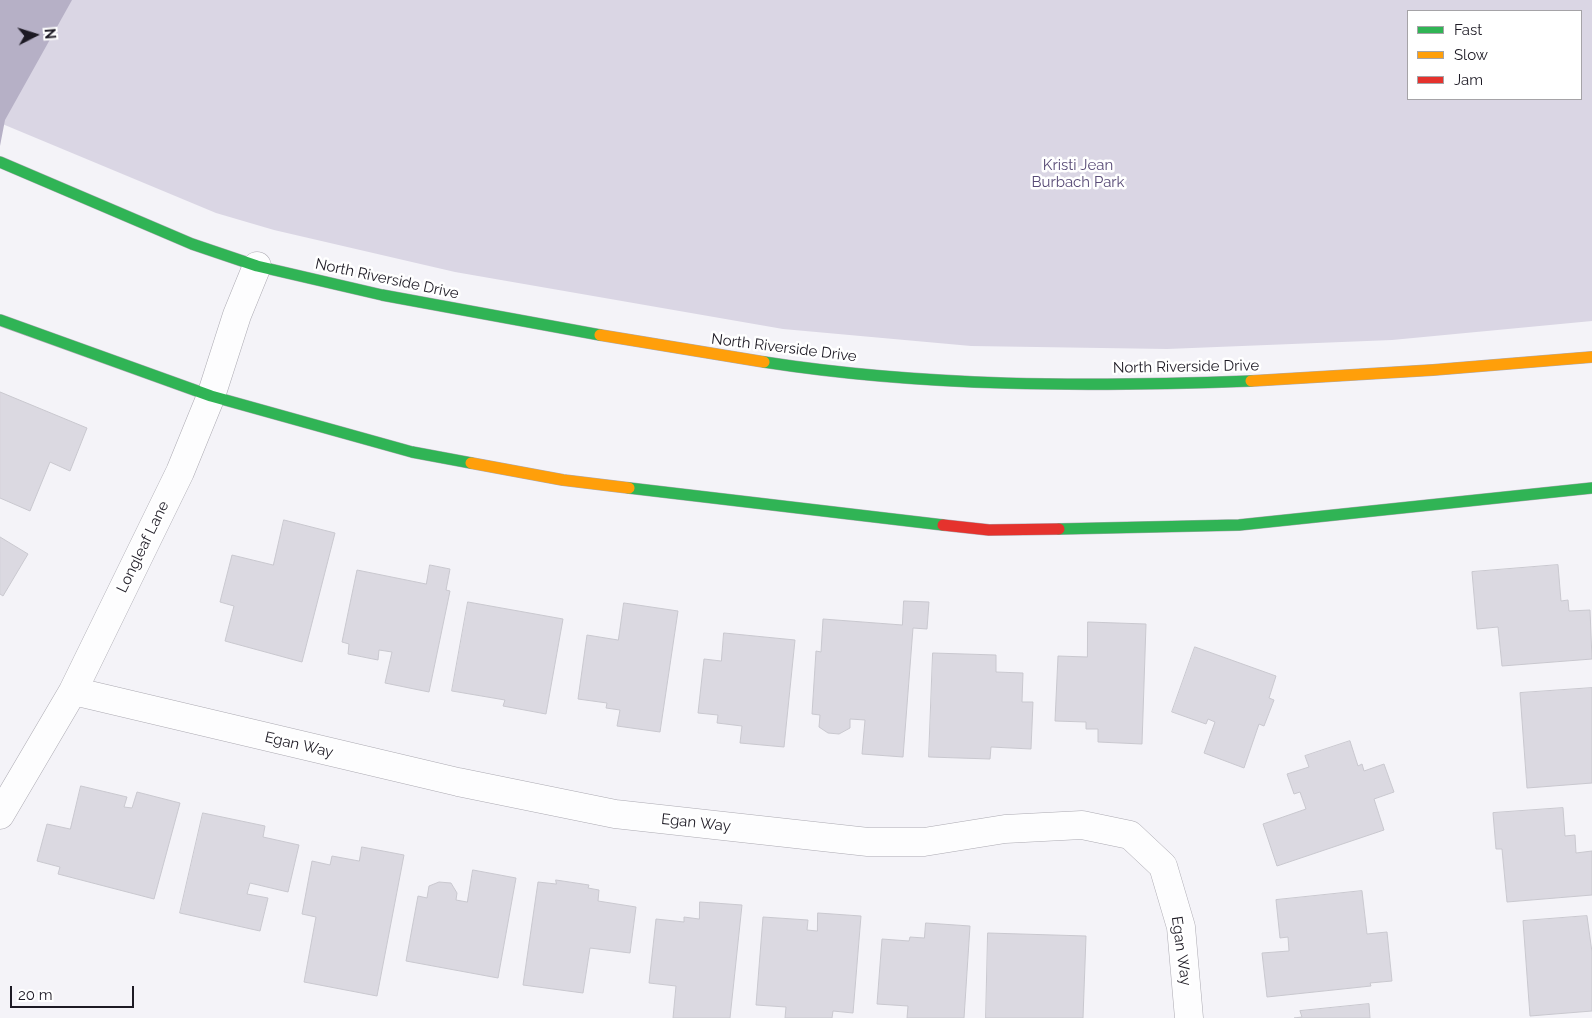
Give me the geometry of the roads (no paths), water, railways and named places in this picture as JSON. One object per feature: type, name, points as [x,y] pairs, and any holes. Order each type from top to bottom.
[{"type":"main road","name":"North Riverside Drive","points":[[0,162],[48,180],[199,248],[257,266],[439,307],[766,365],[954,382],[1150,385],[1375,376],[1592,358]]},
{"type":"main road","points":[[0,320],[211,396],[412,452],[564,480],[827,513],[990,530],[1239,525],[1592,488]]},
{"type":"street","name":"Longleaf Lane","points":[[0,815],[72,692],[180,472],[211,396],[237,315],[257,266]]},
{"type":"street","name":"Egan Way","points":[[72,692],[458,782],[614,814],[868,842],[924,842],[1005,829],[1082,825],[1130,835],[1163,866],[1181,927],[1189,1018]]},
{"type":"park label","name":"Kristi Jean Burbach Park","points":[[1078,174]]}]
